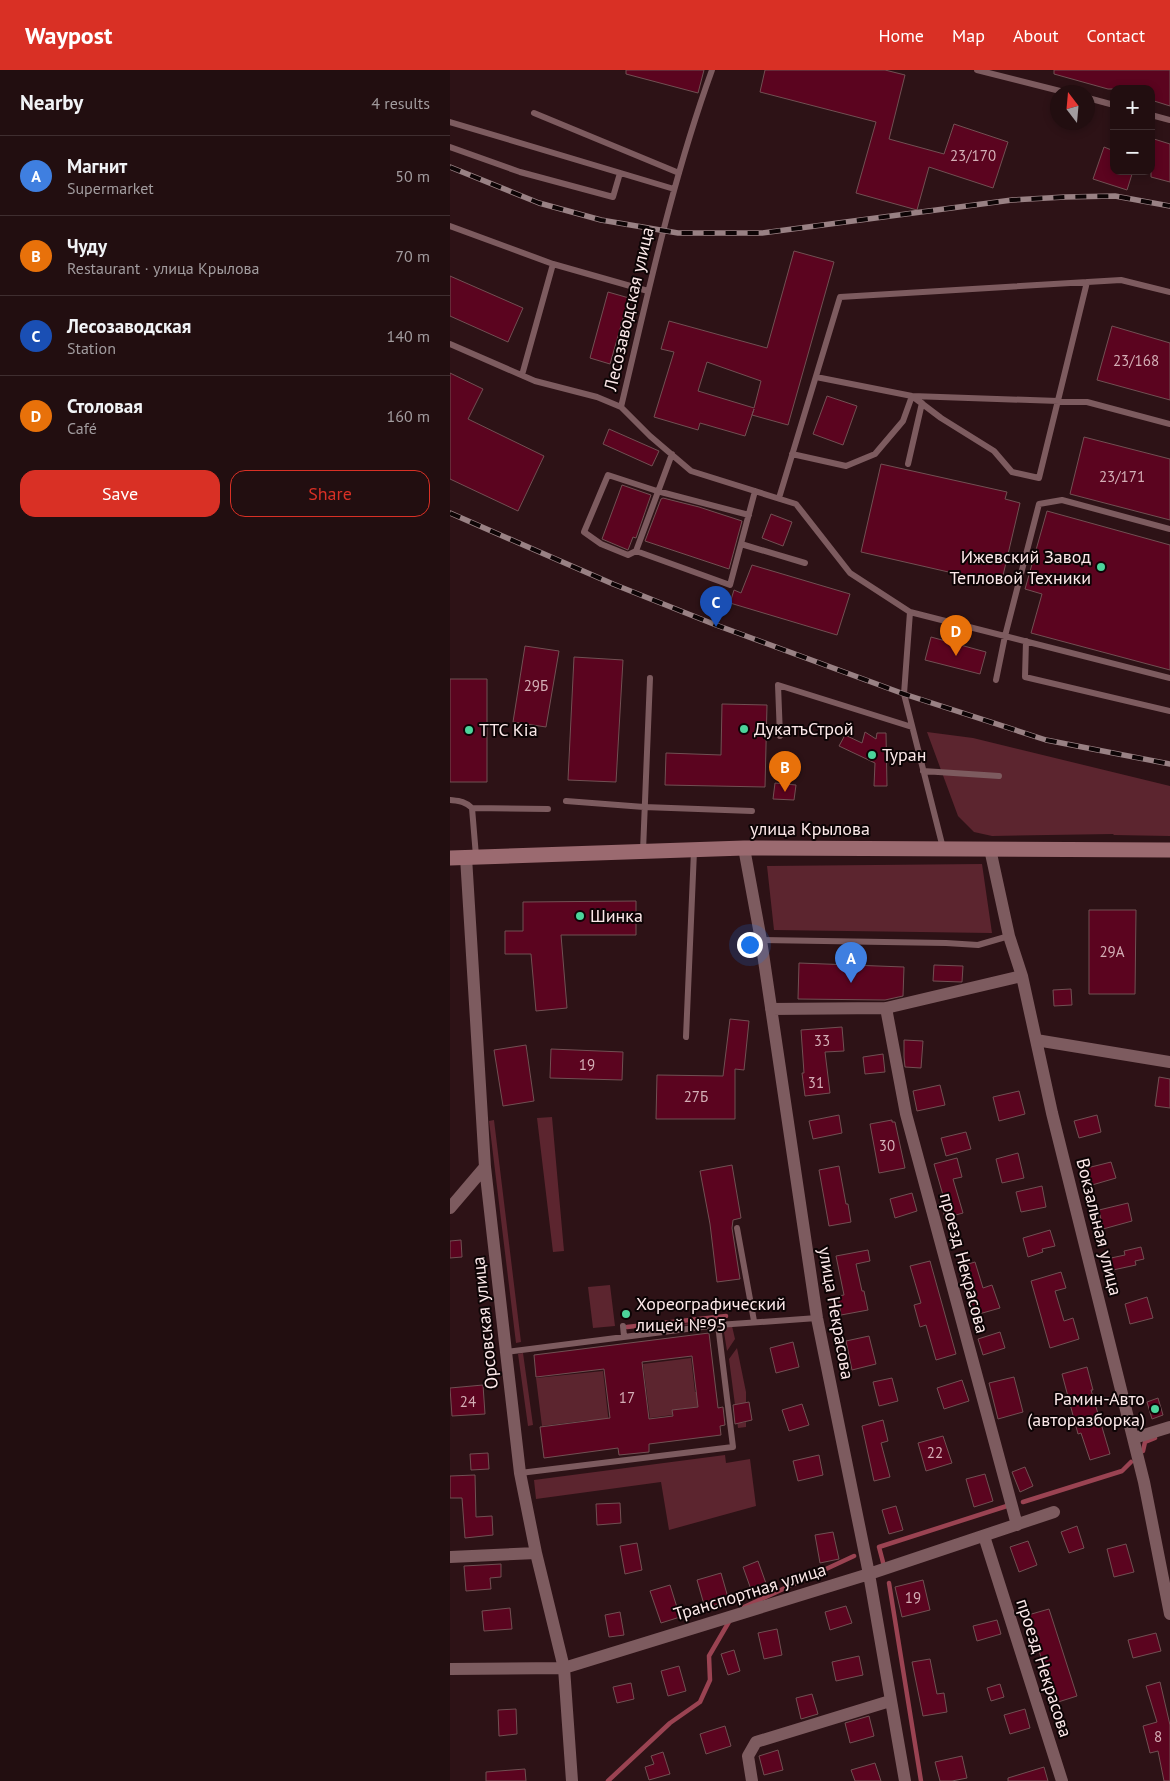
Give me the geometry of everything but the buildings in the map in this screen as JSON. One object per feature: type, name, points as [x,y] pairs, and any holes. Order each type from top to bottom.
[{"type":"main road","name":"улица Крылова","points":[[450,858],[744,848],[1170,850]]},
{"type":"street","name":"улица Некрасова","points":[[744,848],[772,1008],[817,1318],[869,1574],[905,1781]]},
{"type":"street","name":"Вокзальная улица","points":[[990,849],[1009,936],[1022,976],[1052,1113],[1134,1438],[1170,1614]]},
{"type":"street","name":"Орсовская улица","points":[[471,857],[485,1167],[520,1473],[536,1553],[564,1668],[572,1781]]},
{"type":"street","points":[[772,1008],[886,1008],[1022,976]]},
{"type":"street","name":"проезд Некрасова","points":[[886,1008],[906,1114],[1017,1525]]},
{"type":"street","points":[[1036,1040],[1170,1062]]},
{"type":"street","points":[[450,1208],[485,1167]]},
{"type":"street","points":[[1134,1438],[1170,1427]]},
{"type":"street","name":"Транспортная улица","points":[[450,1669],[564,1668],[869,1574],[1054,1512]]},
{"type":"street","name":"проезд Некрасова","points":[[984,1536],[1062,1781]]},
{"type":"street","points":[[450,1557],[536,1553]]},
{"type":"street","points":[[752,1781],[748,1756],[756,1742],[890,1701]]},
{"type":"lane","name":"Лесозаводская улица","points":[[712,70],[694,120],[662,232],[621,407],[691,471],[796,504],[850,573],[910,612],[1170,678]]},
{"type":"lane","points":[[977,70],[1050,88]]},
{"type":"lane","points":[[1095,100],[1110,104]]},
{"type":"lane","points":[[534,114],[679,173]]},
{"type":"lane","points":[[1155,116],[1170,120]]},
{"type":"lane","points":[[450,122],[674,190]]},
{"type":"lane","points":[[450,147],[520,172],[613,197],[620,173]]},
{"type":"lane","points":[[450,226],[553,264],[648,291]]},
{"type":"lane","points":[[522,375],[553,264]]},
{"type":"lane","points":[[778,498],[840,297],[1121,280],[1170,292]]},
{"type":"lane","points":[[912,396],[941,418],[994,451],[1012,472],[1039,478],[1087,282]]},
{"type":"lane","points":[[450,344],[535,381],[596,396],[621,407]]},
{"type":"lane","points":[[816,377],[912,396],[1087,402],[1170,424]]},
{"type":"lane","points":[[792,454],[846,466],[875,454],[903,421],[912,396]]},
{"type":"lane","points":[[908,464],[922,403]]},
{"type":"lane","points":[[636,552],[672,454]]},
{"type":"lane","points":[[749,515],[657,491],[608,475],[584,532],[601,544],[628,555],[636,552],[730,585],[749,515],[755,491]]},
{"type":"lane","points":[[996,680],[1005,636],[1039,504],[1062,500],[1170,529]]},
{"type":"lane","points":[[741,544],[805,563]]},
{"type":"lane","points":[[910,612],[904,694],[944,848]]},
{"type":"lane","points":[[1026,642],[1025,677],[1170,711]]},
{"type":"lane","points":[[643,851],[650,678]]},
{"type":"lane","points":[[780,736],[778,685],[912,727]]},
{"type":"lane","points":[[923,770],[999,776]]},
{"type":"lane","points":[[450,800],[462,801],[472,808],[548,809]]},
{"type":"lane","points":[[566,801],[752,811]]},
{"type":"lane","points":[[471,857],[472,808]]},
{"type":"lane","points":[[686,1037],[694,849]]},
{"type":"lane","points":[[761,940],[978,945],[1009,936]]},
{"type":"lane","points":[[737,1228],[754,1322]]},
{"type":"lane","points":[[506,1352],[718,1325],[817,1318]]},
{"type":"lane","points":[[520,1473],[733,1447],[718,1325]]},
{"type":"lane","points":[[623,1326],[624,1336]]},
{"type":"shaded area","points":[[927,732],[973,738],[1170,786],[1170,836],[1113,834],[992,836],[974,832],[958,816]]},
{"type":"shaded area","points":[[982,864],[992,933],[774,930],[767,866]]},
{"type":"shaded area","points":[[552,1117],[564,1251],[553,1252],[537,1118]]},
{"type":"shaded area","points":[[494,1120],[521,1342],[516,1343],[489,1121]]},
{"type":"shaded area","points":[[610,1285],[615,1326],[593,1328],[588,1287]]},
{"type":"shaded area","points":[[714,1320],[714,1322],[641,1331],[640,1329]]},
{"type":"shaded area","points":[[723,1326],[732,1326],[735,1339],[727,1351]]},
{"type":"shaded area","points":[[737,1348],[746,1392],[746,1403],[738,1405],[741,1423],[746,1422],[746,1427],[738,1428],[729,1359]]},
{"type":"shaded area","points":[[523,1353],[533,1425],[528,1426],[518,1354]]},
{"type":"shaded area","points":[[691,1358],[695,1392],[716,1390],[718,1404],[672,1410],[672,1415],[650,1418],[643,1364]]},
{"type":"shaded area","points":[[603,1371],[609,1424],[591,1426],[590,1420],[542,1426],[536,1378]]},
{"type":"shaded area","points":[[725,1455],[726,1463],[750,1459],[756,1506],[669,1530],[661,1482],[536,1499],[534,1480]]},
{"type":"waterway","points":[[627,1327],[726,1316]]},
{"type":"waterway","points":[[1143,1451],[1145,1442],[1155,1438]]},
{"type":"waterway","points":[[1023,1502],[1122,1471],[1131,1462]]},
{"type":"waterway","points":[[884,1566],[879,1547],[1010,1505]]},
{"type":"waterway","points":[[744,1607],[854,1556]]},
{"type":"waterway","points":[[889,1583],[921,1781]]},
{"type":"waterway","points":[[608,1781],[670,1723],[700,1702],[710,1680],[709,1656],[730,1620]]},
{"type":"railway","points":[[450,167],[539,203],[601,220],[678,233],[762,233],[1012,200],[1065,197],[1115,196],[1170,206]]},
{"type":"railway","points":[[450,513],[613,584],[716,625],[904,694],[1046,740],[1170,764]]},
{"type":"place","name":"Ижевский Завод Тепловой Техники","points":[[1101,567]]},
{"type":"place","name":"Лесозаводская","points":[[716,627]]},
{"type":"place","name":"Столовая","points":[[956,656]]},
{"type":"place","name":"ДукатъСтрой","points":[[744,729]]},
{"type":"place","name":"ТТС Kia","points":[[469,730]]},
{"type":"place","name":"Туран","points":[[872,755]]},
{"type":"place","name":"Чуду","points":[[785,792]]},
{"type":"place","name":"Шинка","points":[[580,916]]},
{"type":"place","name":"Магнит","points":[[851,983]]},
{"type":"place","name":"Хореографический лицей №95","points":[[626,1314]]},
{"type":"place","name":"Рамин-Авто (авторазборка)","points":[[1155,1409]]}]
